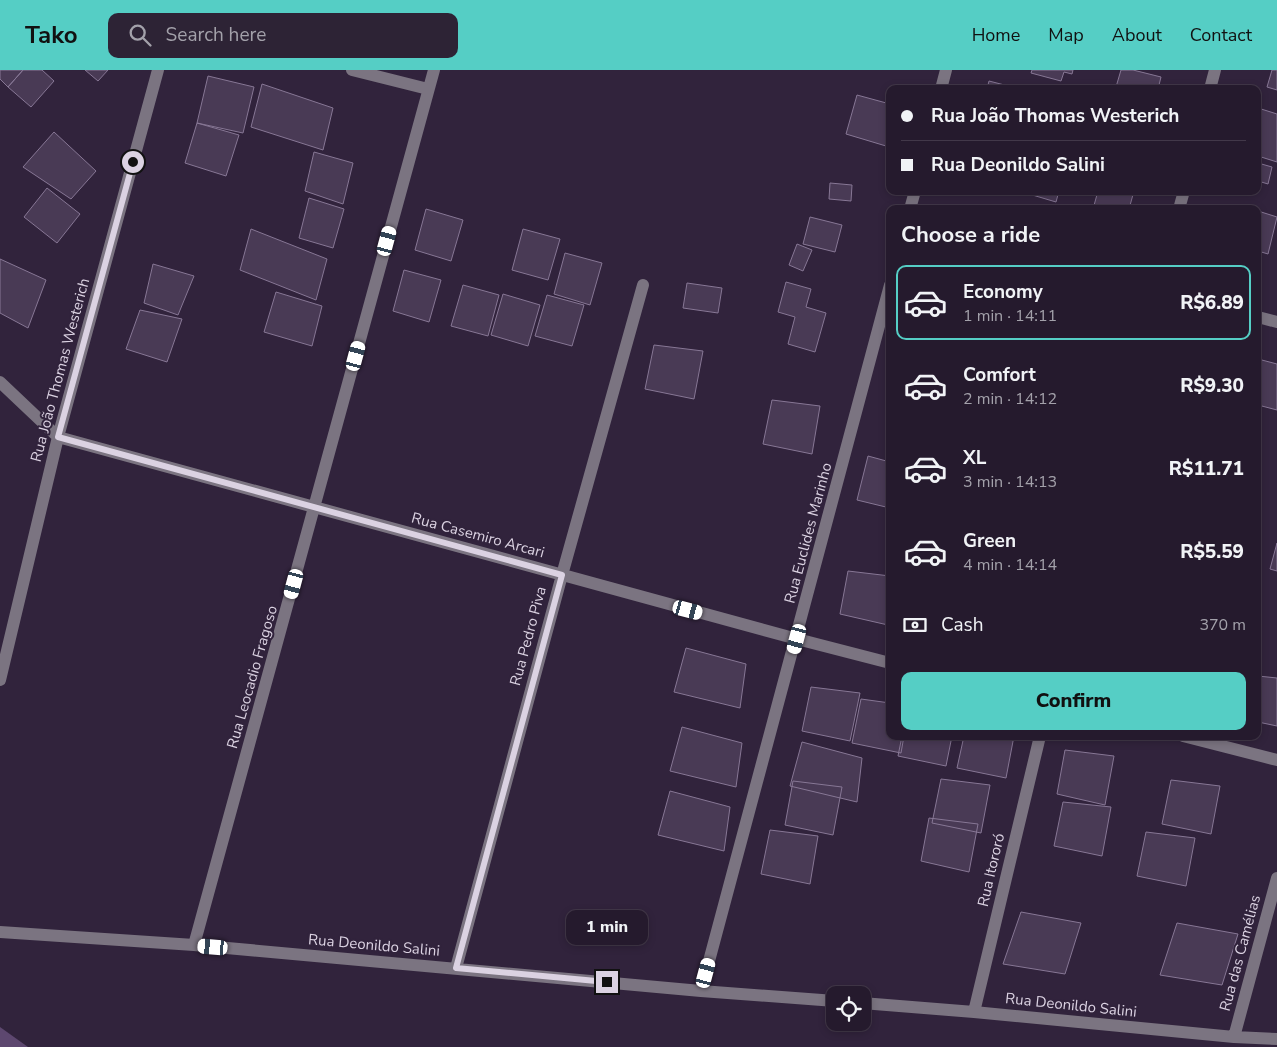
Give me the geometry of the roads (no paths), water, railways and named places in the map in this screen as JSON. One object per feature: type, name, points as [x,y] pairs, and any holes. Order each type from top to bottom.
[{"type":"street","name":"Rua João Thomas Westerich","points":[[0,680],[58,437],[158,70]]},
{"type":"street","points":[[352,70],[428,89]]},
{"type":"street","name":"Rua Leocadio Fragoso","points":[[194,945],[434,70]]},
{"type":"street","points":[[942,85],[946,70]]},
{"type":"street","points":[[1211,85],[1215,70]]},
{"type":"street","name":"Rua Pedro Piva","points":[[456,968],[562,575],[643,285]]},
{"type":"street","name":"Rua Euclides Marinho","points":[[701,991],[797,639],[886,300]]},
{"type":"street","points":[[1261,317],[1277,322]]},
{"type":"street","points":[[0,382],[58,437]]},
{"type":"street","name":"Rua Casemiro Arcari","points":[[58,437],[797,639],[886,661]]},
{"type":"street","name":"Rua Itororó","points":[[974,1012],[1039,740]]},
{"type":"street","points":[[1199,740],[1277,760]]},
{"type":"street","name":"Rua das Camélias","points":[[1234,1037],[1277,878]]},
{"type":"street","name":"Rua Deonildo Salini","points":[[0,932],[194,945],[701,991],[826,1000]]},
{"type":"street","name":"Rua Deonildo Salini","points":[[871,1004],[1234,1037],[1277,1039]]}]
